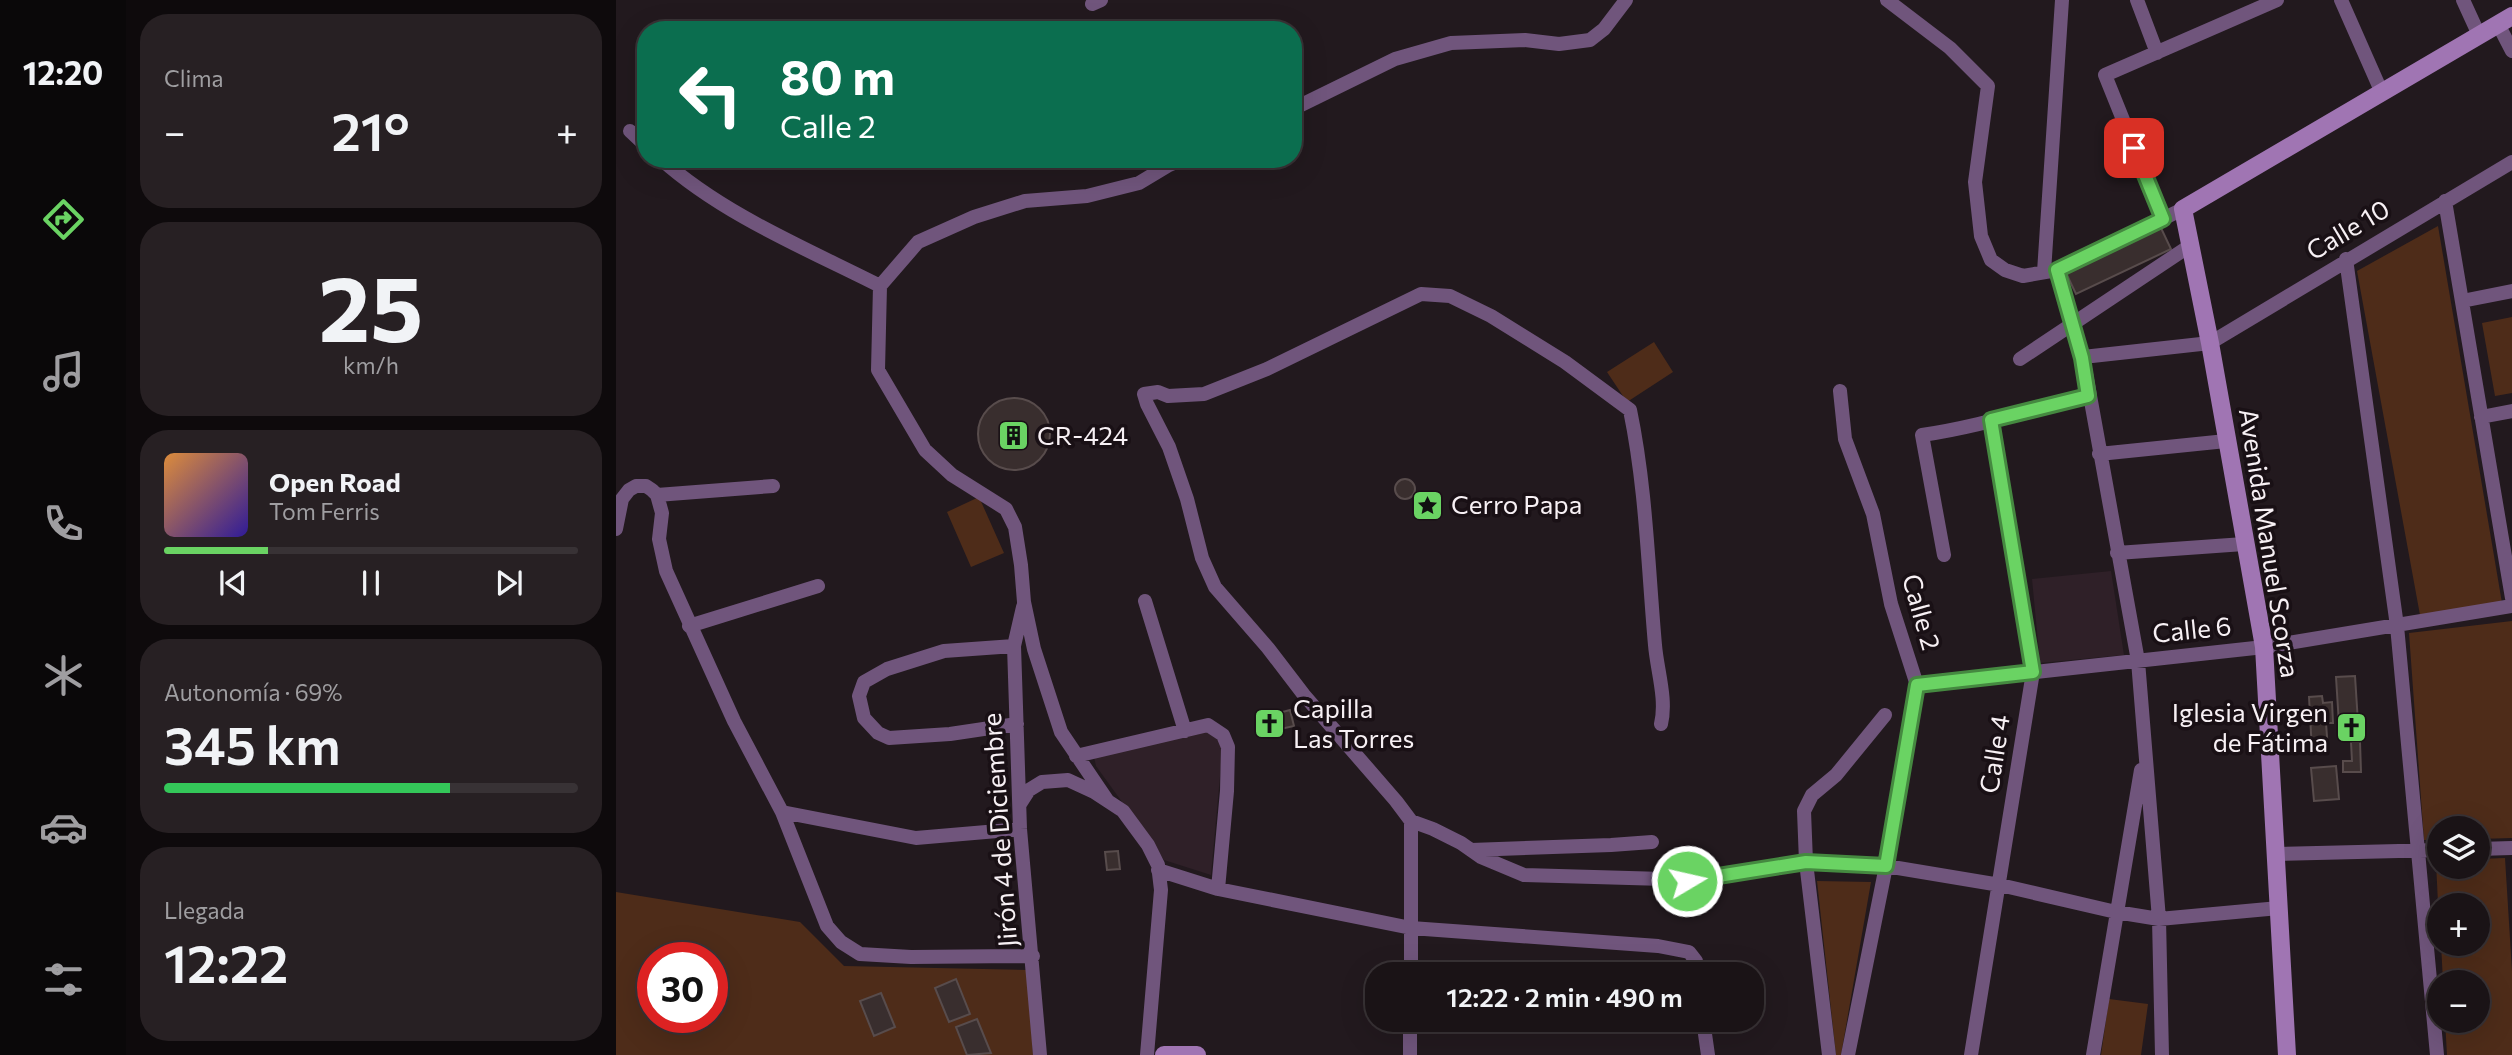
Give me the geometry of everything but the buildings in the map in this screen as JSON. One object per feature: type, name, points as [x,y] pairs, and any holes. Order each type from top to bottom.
[{"type":"street","points":[[1302,105],[1395,59],[1451,43],[1525,40],[1559,44],[1590,40],[1604,29],[1626,0]]},
{"type":"street","points":[[1887,0],[1950,48],[1988,86],[1975,182],[1981,236],[1991,260],[2005,270],[2023,276],[2051,271],[2183,209],[2505,20],[2512,51]]},
{"type":"street","points":[[2062,0],[2051,271],[2073,322],[2082,358],[2138,661],[2159,919],[2162,1055]]},
{"type":"street","points":[[2137,0],[2157,53]]},
{"type":"street","points":[[2163,219],[2105,75],[2277,0]]},
{"type":"street","points":[[2340,0],[2382,93]]},
{"type":"street","points":[[2463,0],[2479,35]]},
{"type":"street","points":[[629,131],[637,138]]},
{"type":"street","name":"Calle 10","points":[[2210,343],[2512,162]]},
{"type":"street","points":[[671,168],[683,178],[763,227],[880,286]]},
{"type":"street","points":[[1107,800],[1061,732],[1034,649],[1024,602],[1015,527],[1006,509],[952,475],[925,450],[883,382],[878,370],[877,356],[880,286],[918,242],[974,217],[1025,201],[1087,196],[1139,183],[1164,168]]},
{"type":"street","points":[[2445,201],[2512,598]]},
{"type":"street","name":"Avenida Manuel Scorza","points":[[2183,209],[2210,343],[2264,647],[2287,1055]]},
{"type":"street","points":[[2020,359],[2191,245]]},
{"type":"street","points":[[2346,260],[2397,626],[2437,1055]]},
{"type":"street","points":[[2462,301],[2512,291]]},
{"type":"street","points":[[1661,724],[1663,713],[1655,648],[1640,457],[1630,410],[1565,362],[1491,316],[1450,296],[1421,294],[1267,369],[1204,394],[1144,394],[1169,447],[1202,558],[1215,587],[1411,821],[1433,829],[1481,857],[1524,875],[1664,879]]},
{"type":"street","points":[[2082,358],[2210,343]]},
{"type":"street","name":"Calle 2","points":[[1840,391],[1844,439],[1873,514],[1891,604],[1917,685],[1886,866],[1848,1055]]},
{"type":"street","points":[[1944,555],[1922,435],[1960,430],[2088,396]]},
{"type":"street","points":[[2482,417],[2512,411]]},
{"type":"street","name":"Calle 4","points":[[1971,1055],[2033,672],[1991,420]]},
{"type":"street","points":[[2099,454],[2226,441]]},
{"type":"street","points":[[616,529],[622,499],[629,490],[636,486],[646,486],[657,495],[662,513],[659,539],[666,571],[689,626],[757,768],[782,812],[827,926],[841,942],[860,954],[911,957],[1033,956]]},
{"type":"street","points":[[657,495],[773,486]]},
{"type":"street","points":[[2118,553],[2244,544]]},
{"type":"street","points":[[689,626],[818,586]]},
{"type":"street","points":[[1145,601],[1185,731]]},
{"type":"street","name":"Jirón 4 de Diciembre","points":[[1024,602],[1014,646],[1020,829],[1040,1055]]},
{"type":"street","name":"Calle 6","points":[[1917,685],[2264,647],[2512,606]]},
{"type":"street","points":[[1014,646],[944,651],[887,669],[864,682],[859,696],[864,718],[878,733],[890,737],[950,734],[1017,724]]},
{"type":"street","points":[[1829,1055],[1806,862],[1804,811],[1812,794],[1836,775],[1885,715]]},
{"type":"street","points":[[1076,756],[1208,725],[1223,735],[1228,747],[1227,791],[1218,889]]},
{"type":"street","points":[[2093,1055],[2145,750]]},
{"type":"street","points":[[1020,803],[1029,790],[1042,782],[1068,780],[1124,811],[1148,845],[1158,870],[1161,890],[1147,1055]]},
{"type":"street","points":[[782,812],[916,838],[1020,829]]},
{"type":"street","points":[[1411,821],[1411,962]]},
{"type":"street","points":[[1471,850],[1652,842]]},
{"type":"street","points":[[2490,849],[2512,848]]},
{"type":"street","points":[[2275,854],[2427,850]]},
{"type":"street","points":[[1687,881],[1806,862],[1886,866],[2000,885],[2116,912],[2159,919],[2279,908]]},
{"type":"street","points":[[1158,870],[1218,889],[1411,928],[1689,951],[1694,962]]},
{"type":"street","points":[[1410,1032],[1410,1055]]},
{"type":"street","points":[[1705,1032],[1708,1055]]},
{"type":"street","points":[[1164,1055],[1197,1055]]},
{"type":"shaded area","points":[[2438,226],[2502,603],[2420,615],[2357,271]]},
{"type":"shaded area","points":[[2512,317],[2512,393],[2495,396],[2482,323]]},
{"type":"shaded area","points":[[1654,342],[1673,372],[1627,402],[1607,372]]},
{"type":"shaded area","points":[[979,497],[1004,553],[971,567],[947,512]]},
{"type":"shaded area","points":[[2111,571],[2124,655],[2040,663],[2032,579]]},
{"type":"shaded area","points":[[2512,621],[2512,838],[2490,839],[2490,816],[2427,816],[2427,840],[2424,840],[2409,633]]},
{"type":"shaded area","points":[[1203,729],[1223,744],[1211,875],[1164,860],[1096,766],[1094,757]]},
{"type":"shaded area","points":[[2505,858],[2512,971],[2512,1055],[2447,1055],[2446,1033],[2490,1033],[2490,970],[2442,970],[2442,956],[2490,956],[2490,893],[2438,893],[2437,879],[2490,879],[2490,859]]},
{"type":"shaded area","points":[[1817,881],[1871,882],[1841,1055],[1836,1055]]},
{"type":"shaded area","points":[[616,892],[800,922],[844,966],[1028,970],[1033,1055],[616,1055]]},
{"type":"shaded area","points":[[2109,999],[2148,1004],[2141,1055],[2101,1055]]},
{"type":"place","name":"CR-424","points":[[1014,436]]},
{"type":"place","name":"Cerro Papa","points":[[1428,505]]},
{"type":"place","name":"Capilla Las Torres","points":[[1270,724]]},
{"type":"place","name":"Iglesia Virgen de Fátima","points":[[2351,728]]},
{"type":"route","points":[[1687,881],[1806,862],[1886,866],[1917,685],[2033,672],[1991,420],[2088,396],[2082,358],[2057,270],[2163,219],[2134,148]]}]
